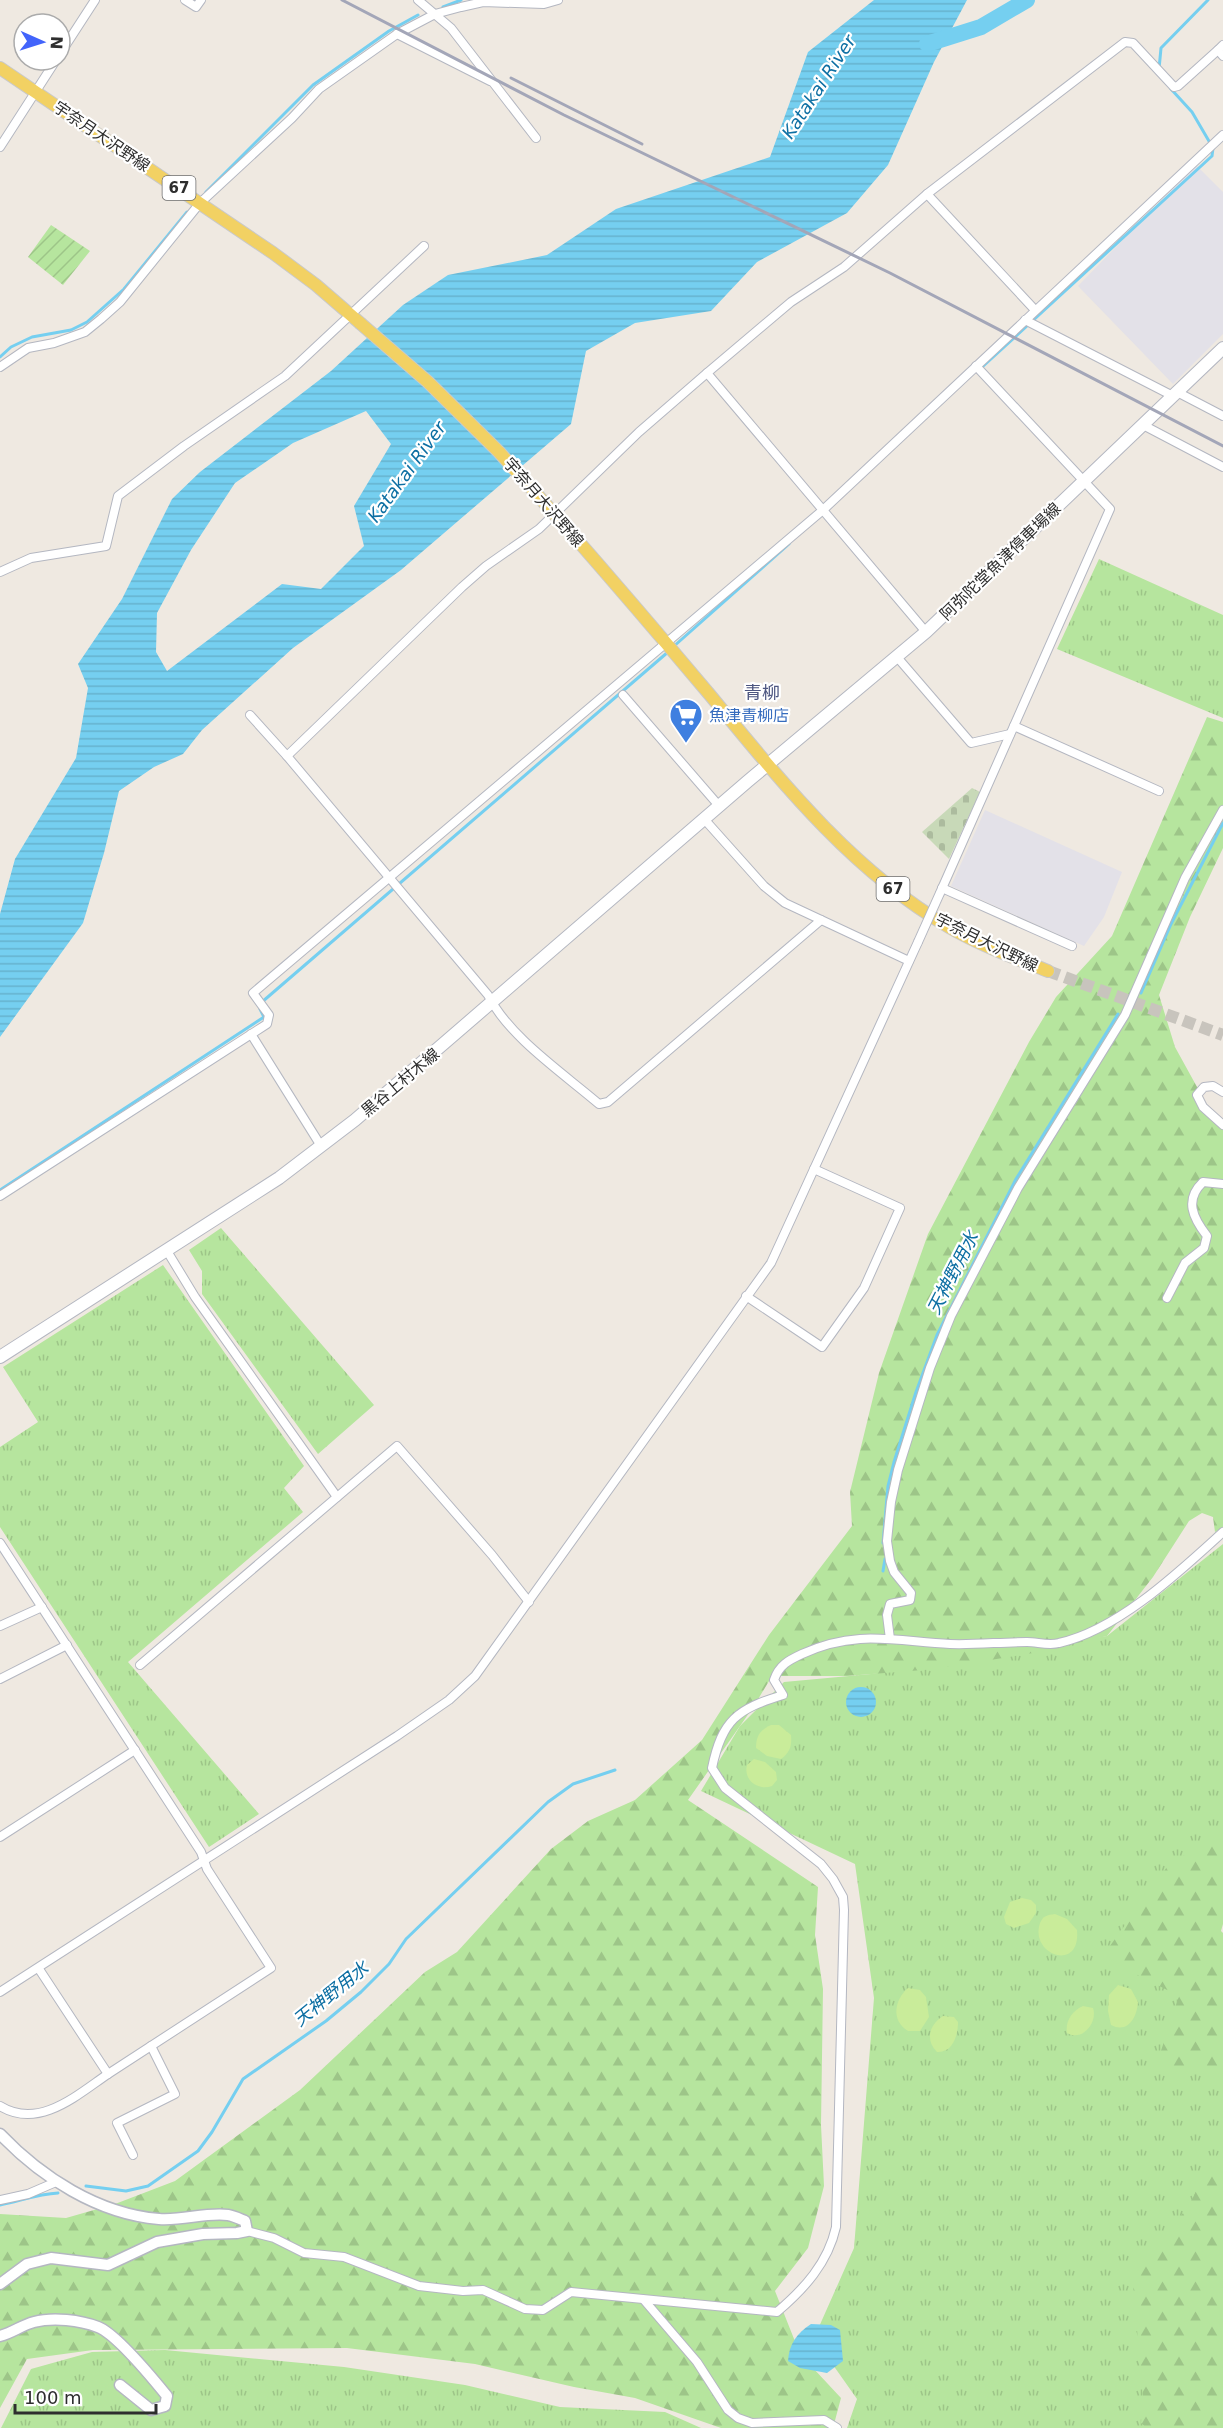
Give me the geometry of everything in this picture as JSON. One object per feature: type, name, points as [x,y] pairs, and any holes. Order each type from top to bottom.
[{"type":"main road","name":"宇奈月大沢野線","points":[[0,68],[273,252],[356,319],[429,382],[491,444],[668,644],[768,765],[821,824],[886,884],[950,928],[1048,971]]},
{"type":"main road","name":"阿弥陀堂魚津停車場線","points":[[768,765],[926,632],[1223,348]]},
{"type":"main road","name":"黒谷上村木線","points":[[0,1357],[279,1178],[321,1146],[401,1081],[768,765]]},
{"type":"street","points":[[72,35],[95,0]]},
{"type":"street","points":[[185,0],[196,7],[201,0]]},
{"type":"street","points":[[418,0],[451,28],[536,138]]},
{"type":"street","points":[[0,367],[28,348],[85,332],[101,319],[120,302],[200,203],[292,118],[319,89],[397,34],[435,14],[483,2],[544,4],[558,0]]},
{"type":"street","points":[[397,34],[493,82]]},
{"type":"street","points":[[287,756],[462,587],[486,566],[538,529],[639,432],[791,302],[844,267],[927,194],[1125,42],[1133,43],[1173,87],[1178,86],[1221,50]]},
{"type":"street","points":[[0,147],[48,72]]},
{"type":"street","points":[[0,1196],[267,1024],[269,1015],[253,993],[668,644],[823,510],[1223,135]]},
{"type":"street","points":[[927,194],[1035,310]]},
{"type":"street","points":[[1,569],[31,558],[106,546],[118,496],[184,446],[285,376],[356,319],[424,246]]},
{"type":"street","points":[[1025,320],[1223,416]]},
{"type":"street","points":[[0,1992],[39,1969],[387,1742],[449,1700],[475,1676],[771,1263],[918,942],[1110,508],[976,366]]},
{"type":"street","points":[[707,374],[926,632]]},
{"type":"street","points":[[1143,426],[1223,467]]},
{"type":"street","points":[[897,657],[971,743],[1012,730],[1159,790]]},
{"type":"street","points":[[623,695],[720,807]]},
{"type":"street","points":[[250,715],[287,756],[495,1009],[527,1042],[599,1104],[608,1102],[821,920]]},
{"type":"street","points":[[890,1639],[887,1615],[890,1604],[906,1603],[910,1600],[911,1593],[894,1572],[890,1561],[887,1541],[891,1502],[898,1470],[930,1368],[951,1316],[1018,1188],[1125,1015],[1185,878],[1223,810]]},
{"type":"street","points":[[705,820],[764,886],[785,903],[909,961]]},
{"type":"street","points":[[941,890],[1072,946]]},
{"type":"street","points":[[251,1034],[321,1146]]},
{"type":"street","points":[[1223,1092],[1213,1086],[1204,1087],[1197,1095],[1203,1107],[1223,1125]]},
{"type":"street","points":[[746,1296],[822,1347],[864,1288],[900,1208],[814,1168]]},
{"type":"street","points":[[1167,1298],[1185,1263],[1204,1248],[1207,1236],[1195,1220],[1192,1207],[1196,1189],[1203,1182],[1223,1184]]},
{"type":"street","points":[[167,1251],[195,1297],[337,1497]]},
{"type":"street","points":[[140,1665],[397,1446],[492,1555],[529,1602]]},
{"type":"street","points":[[0,2283],[27,2264],[51,2258],[108,2265],[157,2242],[203,2234],[237,2234],[247,2231],[274,2238],[304,2253],[344,2257],[419,2286],[463,2291],[483,2290],[525,2309],[543,2310],[571,2292],[777,2312],[794,2297],[820,2267],[832,2246],[836,2227],[843,2001],[843,1897],[834,1879],[821,1864],[725,1788],[712,1768],[718,1742],[729,1722],[761,1702],[783,1695],[774,1680],[777,1669],[789,1659],[823,1644],[857,1637],[951,1644],[1029,1642],[1056,1644],[1072,1639],[1102,1626],[1142,1600],[1223,1532]]},
{"type":"street","points":[[0,1543],[201,1852],[207,1869],[271,1968],[55,2110],[29,2115],[10,2112],[0,2106]]},
{"type":"street","points":[[0,1626],[42,1607]]},
{"type":"street","points":[[0,1679],[67,1645]]},
{"type":"street","points":[[0,1837],[135,1750]]},
{"type":"street","points":[[39,1969],[108,2074]]},
{"type":"street","points":[[133,2155],[117,2123],[174,2094],[151,2046]]},
{"type":"street","points":[[0,2134],[19,2154],[56,2182],[100,2205],[135,2216],[161,2219],[228,2215],[245,2221],[247,2231]]},
{"type":"street","points":[[0,2200],[28,2194],[56,2182]]},
{"type":"street","points":[[644,2300],[697,2362],[728,2410],[738,2418],[752,2423],[825,2420],[837,2428]]},
{"type":"street","points":[[0,2336],[12,2333],[31,2322],[48,2319],[100,2327],[155,2381],[167,2396],[165,2406],[151,2410],[120,2385]]},
{"type":"shaded area","points":[[1196,165],[1223,192],[1223,334],[1173,384],[1078,286]]},
{"type":"shaded area","points":[[985,810],[1122,872],[1104,917],[1084,946],[951,886]]},
{"type":"green space","points":[[51,225],[90,251],[63,285],[28,257]]},
{"type":"green space","points":[[1099,559],[1223,615],[1223,718],[1057,649]]},
{"type":"green space","points":[[1207,717],[1223,722],[1223,848],[1190,917],[1159,995],[1175,1047],[1213,1116],[1223,1127],[1223,1528],[1215,1532],[1213,1517],[1202,1513],[1189,1521],[1153,1577],[1107,1636],[1033,1653],[935,1669],[847,1676],[772,1676],[754,1706],[688,1800],[818,1887],[815,1935],[823,1989],[821,2125],[824,2186],[808,2248],[775,2291],[800,2354],[841,2398],[833,2428],[721,2428],[635,2398],[574,2387],[475,2364],[347,2348],[93,2350],[27,2359],[0,2408],[0,2214],[66,2218],[115,2204],[175,2181],[300,2090],[425,1972],[457,1952],[551,1849],[588,1821],[635,1800],[702,1740],[769,1635],[852,1526],[850,1492],[879,1373],[928,1234],[1029,1042],[1056,997],[1112,936]]},
{"type":"green space","points":[[972,788],[980,792],[949,859],[922,832]]},
{"type":"green space","points":[[221,1228],[374,1405],[318,1454],[202,1294],[202,1271],[189,1250]]},
{"type":"green space","points":[[163,1265],[304,1466],[284,1488],[303,1512],[128,1662],[259,1814],[209,1847],[0,1527],[0,1447],[38,1422],[3,1367]]},
{"type":"green space","points":[[1223,1544],[1223,1865],[1210,2013],[1223,2051],[1223,2428],[847,2428],[857,2399],[814,2338],[854,2248],[874,1998],[855,1864],[701,1791],[740,1726],[784,1682],[871,1674],[1107,1636]]},
{"type":"green space","points":[[771,1725],[779,1725],[791,1735],[790,1748],[781,1759],[767,1756],[756,1748],[759,1734]]},
{"type":"green space","points":[[754,1759],[765,1762],[776,1772],[777,1780],[772,1786],[757,1786],[749,1780],[747,1765]]},
{"type":"green space","points":[[1223,1829],[1223,1924],[1221,1931],[1223,1933],[1223,2069],[1202,2071],[1157,2063],[1179,1996],[1102,1957],[1167,1867]]},
{"type":"green space","points":[[1022,1898],[1031,1900],[1036,1905],[1036,1913],[1029,1923],[1014,1928],[1006,1924],[1004,1917],[1010,1902]]},
{"type":"green space","points":[[1055,1914],[1067,1919],[1077,1930],[1076,1943],[1071,1952],[1064,1955],[1056,1955],[1048,1951],[1042,1944],[1039,1934],[1042,1919]]},
{"type":"green space","points":[[1118,1985],[1131,1989],[1138,2002],[1134,2018],[1127,2026],[1122,2027],[1111,2025],[1108,2011],[1109,1995]]},
{"type":"green space","points":[[908,1988],[920,1990],[926,1997],[929,2017],[920,2031],[908,2031],[899,2022],[897,2016],[897,2004]]},
{"type":"green space","points":[[1083,2006],[1093,2008],[1091,2025],[1078,2035],[1067,2033],[1070,2017]]},
{"type":"green space","points":[[943,2016],[954,2017],[958,2022],[957,2032],[954,2042],[947,2050],[937,2052],[931,2043],[930,2033],[934,2024]]},
{"type":"green space","points":[[1223,2149],[1223,2428],[1147,2428],[1141,2423],[1143,2397],[1132,2273],[1189,2206],[1208,2165]]},
{"type":"green space","points":[[165,2350],[344,2367],[465,2385],[560,2407],[665,2412],[701,2428],[1,2428],[31,2369],[92,2352]]},
{"type":"water","points":[[874,0],[967,0],[934,62],[888,165],[847,213],[757,262],[711,311],[635,323],[586,351],[571,424],[401,570],[293,648],[202,730],[183,754],[154,767],[119,791],[104,853],[83,923],[0,1037],[0,914],[15,859],[76,758],[88,688],[78,664],[122,599],[172,499],[200,472],[331,371],[403,305],[448,275],[547,255],[616,209],[770,157],[808,52]],"holes":[[[366,411],[391,444],[354,506],[364,546],[321,589],[282,584],[167,671],[156,652],[157,613],[191,550],[235,483],[293,443]]]},
{"type":"water","points":[[861,1687],[872,1691],[876,1702],[872,1713],[861,1717],[850,1713],[846,1702],[850,1691]]},
{"type":"water","points":[[811,2324],[831,2325],[840,2330],[843,2361],[827,2373],[800,2368],[788,2361],[790,2349],[795,2340]]},
{"type":"waterway","points":[[443,7],[461,0]]},
{"type":"waterway","name":"Katakai River","points":[[927,44],[981,27],[1027,0]]},
{"type":"waterway","points":[[1159,69],[1161,48],[1208,0]]},
{"type":"waterway","points":[[206,192],[313,85],[389,31],[418,15]]},
{"type":"waterway","points":[[980,369],[1212,156],[1213,148],[1192,112],[1171,89]]},
{"type":"waterway","points":[[0,357],[11,347],[32,337],[71,330],[87,322],[124,289],[187,212]]},
{"type":"waterway","points":[[673,647],[789,544]]},
{"type":"waterway","points":[[262,1002],[668,652]]},
{"type":"waterway","name":"天神野用水","points":[[1141,993],[1171,924],[1223,823]]},
{"type":"waterway","points":[[0,1190],[264,1017],[260,1009]]},
{"type":"waterway","name":"天神野用水","points":[[883,1543],[888,1486],[894,1462],[937,1335],[1016,1179],[1118,1014]]},
{"type":"waterway","name":"天神野用水","points":[[883,1571],[885,1559]]},
{"type":"waterway","name":"天神野用水","points":[[86,2186],[126,2191],[148,2186],[198,2151],[212,2132],[243,2079],[326,2021],[361,1992],[389,1964],[406,1939],[548,1802],[573,1784],[615,1770]]},
{"type":"waterway","points":[[0,2205],[58,2193]]},
{"type":"tunnel","points":[[1048,971],[1223,1035]]},
{"type":"railway","points":[[342,0],[564,115],[890,273],[1223,446]]},
{"type":"railway","points":[[511,78],[642,144]]},
{"type":"place","name":"魚津青柳店","points":[[686,744]]},
{"type":"district","name":"青柳","points":[[762,693]]}]
